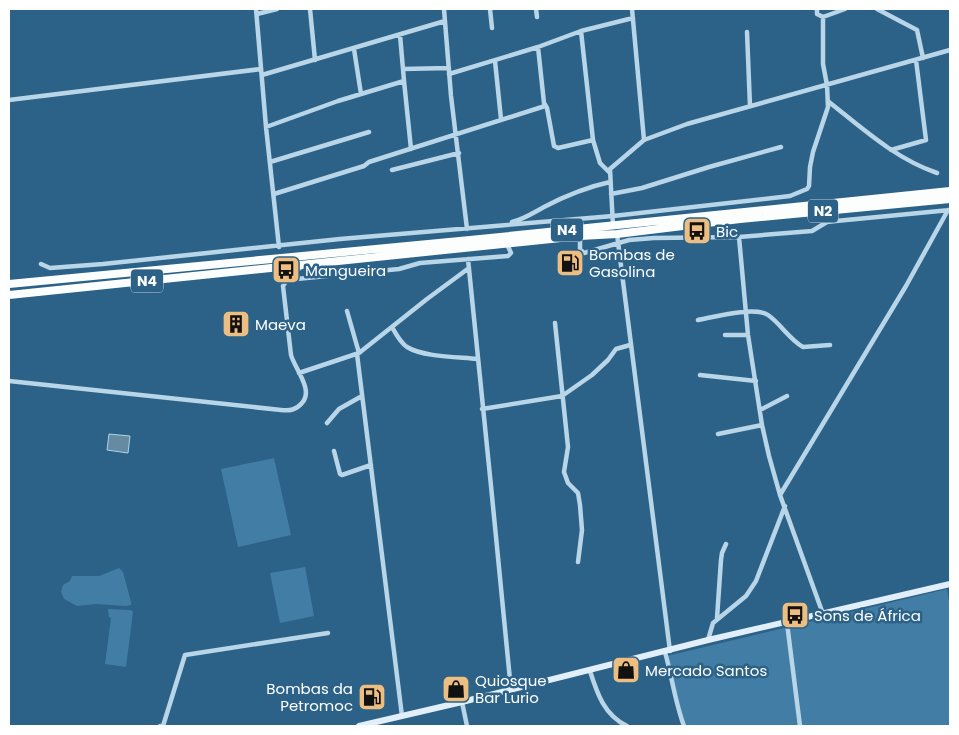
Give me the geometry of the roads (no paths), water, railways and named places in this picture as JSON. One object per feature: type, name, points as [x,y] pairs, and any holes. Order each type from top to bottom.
[{"type":"highway","name":"N2","points":[[858,201],[950,191]]},
{"type":"highway","name":"N2","points":[[696,224],[950,199]]},
{"type":"highway","name":"N4","points":[[9,284],[858,201]]},
{"type":"highway","name":"N4","points":[[9,296],[305,264],[580,236],[617,234],[696,224]]},
{"type":"main road","points":[[359,726],[590,671],[708,640],[950,586]]},
{"type":"street","points":[[276,9],[256,11],[279,247]]},
{"type":"street","points":[[310,9],[315,60]]},
{"type":"street","points":[[444,9],[449,74],[466,228]]},
{"type":"street","points":[[490,9],[492,28]]},
{"type":"street","points":[[536,9],[537,17]]},
{"type":"street","points":[[632,9],[644,140]]},
{"type":"street","points":[[817,9],[817,14],[823,17],[845,9]]},
{"type":"street","points":[[877,9],[917,30],[923,58]]},
{"type":"street","points":[[41,264],[50,268],[279,247],[340,239],[613,216],[783,197],[807,189],[809,186],[813,152],[829,102],[823,64],[823,17]]},
{"type":"street","points":[[449,74],[538,47],[581,31],[633,18]]},
{"type":"street","points":[[262,75],[445,21]]},
{"type":"street","points":[[581,31],[593,140],[600,163],[609,172],[613,226]]},
{"type":"street","points":[[747,32],[750,106]]},
{"type":"street","points":[[400,35],[411,149]]},
{"type":"street","points":[[538,47],[545,106],[552,142],[556,147],[593,140]]},
{"type":"street","points":[[354,49],[361,94]]},
{"type":"street","points":[[609,172],[613,166],[644,140],[687,124],[950,50]]},
{"type":"street","points":[[891,150],[926,140],[916,60]]},
{"type":"street","points":[[495,61],[501,119]]},
{"type":"street","points":[[9,100],[261,68]]},
{"type":"street","points":[[404,70],[449,68]]},
{"type":"street","points":[[266,127],[404,81]]},
{"type":"street","points":[[829,102],[891,150],[937,173]]},
{"type":"street","points":[[274,194],[545,106]]},
{"type":"street","points":[[270,162],[369,132]]},
{"type":"street","points":[[611,194],[642,188],[781,147]]},
{"type":"street","points":[[392,170],[459,153]]},
{"type":"street","points":[[506,224],[526,218],[583,189],[610,182]]},
{"type":"street","points":[[580,236],[580,249],[584,253],[629,240],[740,237],[812,231],[827,222],[836,220],[949,210]]},
{"type":"street","points":[[780,495],[906,286],[949,210]]},
{"type":"street","points":[[617,234],[667,651],[678,710],[684,726]]},
{"type":"street","points":[[740,237],[748,335],[762,425],[780,495],[823,615]]},
{"type":"street","points":[[285,280],[394,270],[420,263],[508,256],[511,253],[507,244]]},
{"type":"street","points":[[468,259],[511,690]]},
{"type":"street","points":[[9,381],[289,411],[300,405],[305,399],[306,393],[305,384],[294,365],[291,355],[283,291],[285,280],[305,264]]},
{"type":"street","points":[[299,373],[358,353],[427,298],[469,268]]},
{"type":"street","points":[[347,311],[358,353],[402,716]]},
{"type":"street","points":[[698,320],[746,311],[762,313],[769,316],[803,347],[830,344]]},
{"type":"street","points":[[555,322],[568,447],[564,472],[568,483],[578,493],[580,505],[582,530],[578,562]]},
{"type":"street","points":[[392,327],[401,342],[413,350],[441,356],[477,359]]},
{"type":"street","points":[[725,335],[748,335]]},
{"type":"street","points":[[482,409],[562,396],[592,375],[608,360],[616,349],[630,345]]},
{"type":"street","points":[[700,375],[756,381]]},
{"type":"street","points":[[327,423],[339,409],[362,396]]},
{"type":"street","points":[[760,410],[787,396]]},
{"type":"street","points":[[718,434],[762,425]]},
{"type":"street","points":[[334,452],[340,474],[342,475],[371,465]]},
{"type":"street","points":[[708,640],[713,623],[717,618],[737,604],[753,588],[785,506]]},
{"type":"street","points":[[717,618],[721,560],[726,544]]},
{"type":"street","points":[[787,623],[800,726]]},
{"type":"street","points":[[160,726],[163,726],[184,655],[328,633]]},
{"type":"street","points":[[590,671],[596,692],[608,712],[619,725],[627,726]]},
{"type":"street","points":[[462,702],[467,726]]},
{"type":"place","name":"Bic","points":[[697,231]]},
{"type":"place","name":"Bombas de Gasolina","points":[[570,263]]},
{"type":"place","name":"Mangueira","points":[[286,270]]},
{"type":"place","name":"Maeva","points":[[236,324]]},
{"type":"place","name":"Sons de África","points":[[795,615]]},
{"type":"place","name":"Mercado Santos","points":[[626,670]]},
{"type":"place","name":"Quiosque Bar Lurio","points":[[456,689]]},
{"type":"place","name":"Bombas da Petromoc","points":[[372,697]]}]
